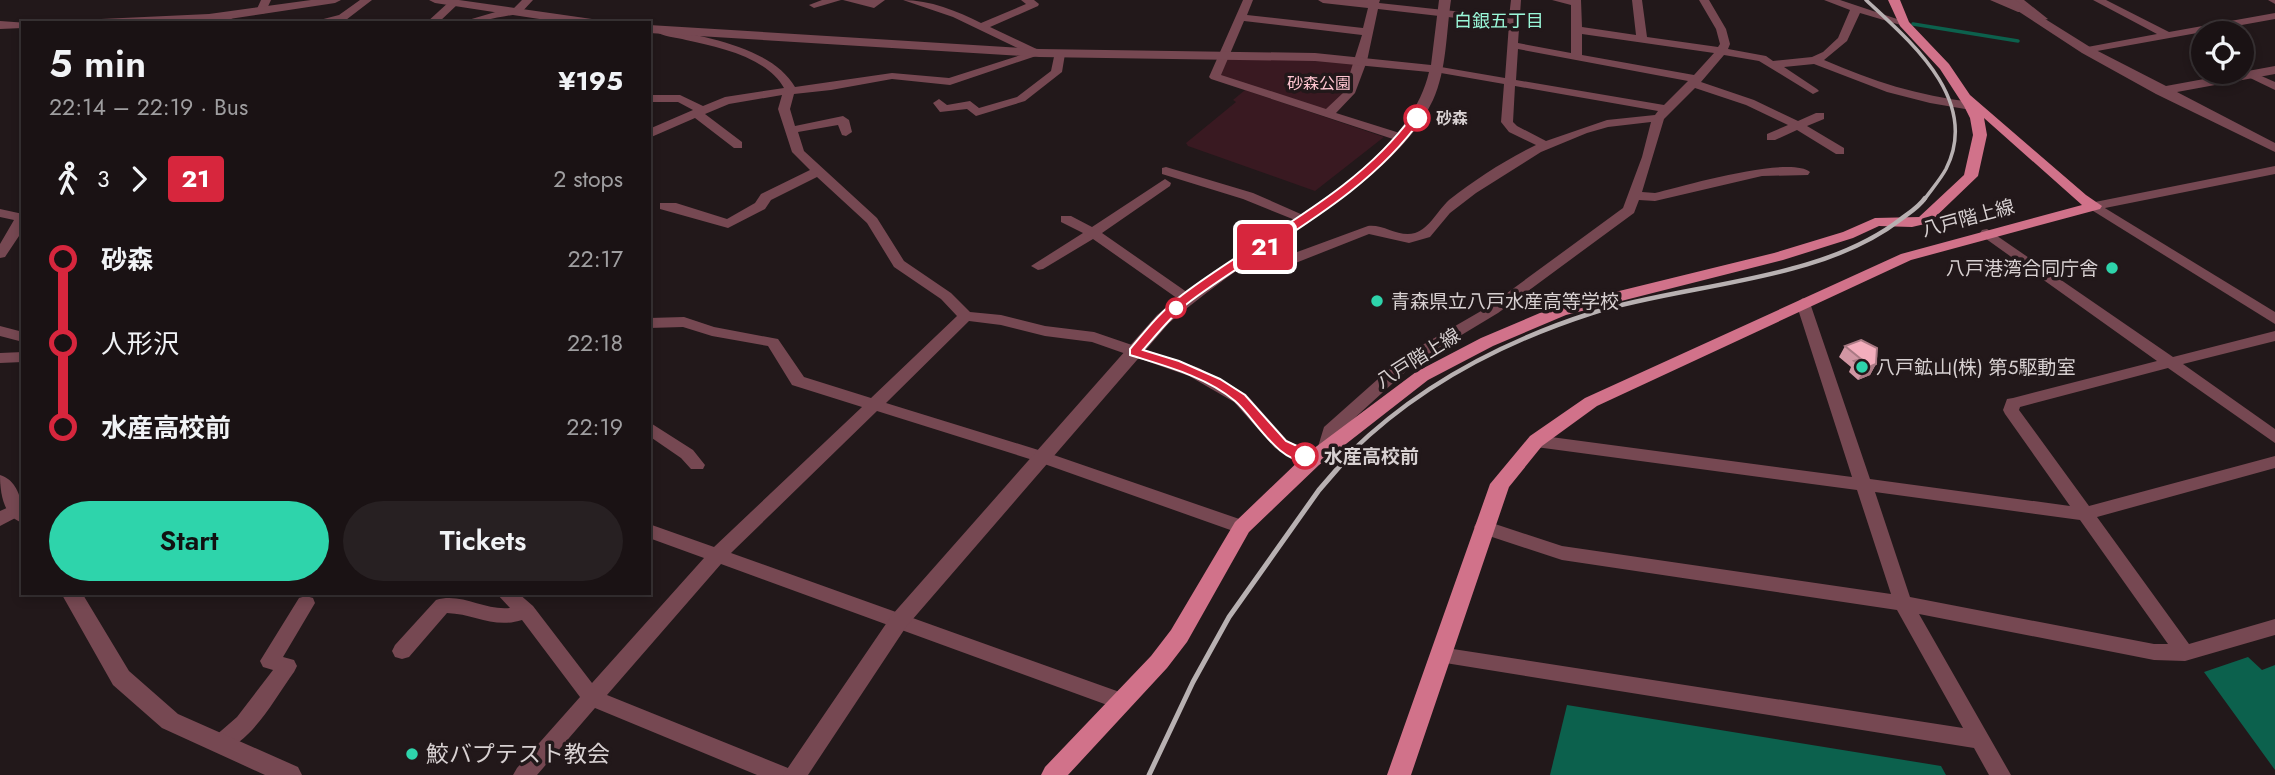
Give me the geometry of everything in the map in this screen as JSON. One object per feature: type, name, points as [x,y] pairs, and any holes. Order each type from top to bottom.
[{"type":"main road","name":"八戸階上線","points":[[1053,775],[1159,662],[1179,636],[1242,527],[1319,455],[1369,414],[1422,376],[1450,359],[1534,321],[1613,296],[1778,257],[1848,235],[1875,222],[1890,220],[1917,223],[1924,220],[1971,176],[1980,135],[1978,118],[1933,52],[1905,23],[1894,0]]},
{"type":"main road","name":"八戸階上線","points":[[1960,91],[2081,198],[2095,206]]},
{"type":"main road","name":"八戸階上線","points":[[1399,775],[1500,484],[1536,440],[1591,402],[1906,257],[2095,206]]},
{"type":"street","points":[[219,21],[263,6],[335,0]]},
{"type":"street","points":[[338,21],[367,0]]},
{"type":"street","points":[[435,0],[579,21]]},
{"type":"street","points":[[471,21],[512,11],[528,0]]},
{"type":"street","points":[[814,5],[836,0]]},
{"type":"street","points":[[848,0],[874,5],[880,0]]},
{"type":"street","points":[[908,0],[982,26],[1034,53]]},
{"type":"street","points":[[982,26],[1034,4],[1026,0]]},
{"type":"street","points":[[1248,0],[1214,77],[1402,138]]},
{"type":"street","points":[[1323,0],[1444,6],[1515,21]]},
{"type":"street","points":[[1516,0],[1507,122],[1513,129],[1545,145]]},
{"type":"street","points":[[1557,0],[1576,1],[1577,57]]},
{"type":"street","points":[[1637,0],[1642,39]]},
{"type":"street","points":[[651,29],[731,47],[783,76],[790,89],[784,109],[798,152],[872,221],[899,264],[946,296],[966,316],[1094,337],[1174,364],[1215,382],[1240,398],[1281,444],[1319,455],[1330,431],[1410,359],[1493,310],[1629,211],[1661,114],[1725,44],[1724,37],[1704,0]]},
{"type":"street","points":[[1829,0],[1857,4],[1873,14],[1905,23]]},
{"type":"street","points":[[1995,0],[2020,5]]},
{"type":"street","points":[[2007,0],[2020,5],[2060,35],[2086,50],[2166,94],[2275,148]]},
{"type":"street","points":[[2098,0],[2169,36]]},
{"type":"street","points":[[433,21],[454,3]]},
{"type":"street","points":[[1329,113],[1349,93],[1361,61],[1375,3]]},
{"type":"street","points":[[1771,64],[1815,60],[1827,54],[1843,39],[1857,4]]},
{"type":"street","points":[[796,775],[899,621],[1163,319],[1186,298],[1305,219],[1357,180],[1402,138],[1428,97],[1444,6]]},
{"type":"street","points":[[138,21],[230,16]]},
{"type":"street","points":[[2086,50],[2275,16]]},
{"type":"street","points":[[1241,17],[1366,32]]},
{"type":"street","points":[[0,25],[21,24]]},
{"type":"street","points":[[651,29],[1034,53],[1223,55],[1361,61],[1510,81],[1661,114]]},
{"type":"street","points":[[1578,30],[1762,58],[1813,91]]},
{"type":"street","points":[[1513,45],[1694,81],[1741,98],[1840,151]]},
{"type":"street","points":[[939,103],[944,109],[960,93],[1034,53]]},
{"type":"street","points":[[651,133],[725,101],[790,89],[831,87],[892,76],[960,93],[976,112],[1021,99],[1056,72],[1059,54]]},
{"type":"street","points":[[1815,60],[1903,94],[1931,102],[1970,106]]},
{"type":"street","points":[[2254,77],[2275,69]]},
{"type":"street","points":[[2254,77],[2275,76]]},
{"type":"street","points":[[2254,77],[2275,87]]},
{"type":"street","points":[[2166,94],[2218,84]]},
{"type":"street","points":[[2166,94],[2275,154]]},
{"type":"street","points":[[651,98],[680,99],[700,112],[738,145]]},
{"type":"street","points":[[1273,249],[1289,261],[1359,232],[1374,229],[1405,239],[1426,233],[1442,214],[1472,189],[1530,151],[1600,124],[1661,114]]},
{"type":"street","points":[[1771,137],[1820,116]]},
{"type":"street","points":[[791,130],[843,120],[846,132]]},
{"type":"street","points":[[2095,206],[2275,170]]},
{"type":"street","points":[[665,206],[728,224],[760,206],[766,197],[819,171]]},
{"type":"street","points":[[1635,196],[1655,197],[1762,172],[1804,172]]},
{"type":"street","points":[[1038,266],[1093,233],[1166,177],[1248,196],[1305,219]]},
{"type":"street","points":[[2095,206],[2275,319]]},
{"type":"street","points":[[0,213],[21,218]]},
{"type":"street","points":[[1066,219],[1093,233],[1186,298]]},
{"type":"street","points":[[0,254],[21,224]]},
{"type":"street","points":[[1987,233],[2275,437]]},
{"type":"street","points":[[1803,303],[1903,603],[2000,775]]},
{"type":"street","points":[[524,775],[718,555],[966,316]]},
{"type":"street","points":[[651,323],[684,322],[712,331],[774,342],[798,381],[1042,457],[1242,527]]},
{"type":"street","points":[[0,331],[21,336]]},
{"type":"street","points":[[2185,653],[2011,410],[2013,402],[2275,336]]},
{"type":"street","points":[[0,358],[21,356]]},
{"type":"street","points":[[651,429],[669,440],[698,465]]},
{"type":"street","points":[[1536,440],[2084,514],[2275,462]]},
{"type":"street","points":[[0,482],[21,513],[0,519]]},
{"type":"street","points":[[1483,527],[1562,553],[1903,603],[2154,652],[2185,653],[2275,626]]},
{"type":"street","points":[[651,532],[1121,701]]},
{"type":"street","points":[[72,595],[121,678],[170,721],[290,775]]},
{"type":"street","points":[[507,595],[526,611],[592,698],[781,775]]},
{"type":"street","points":[[221,743],[244,723],[287,666],[270,661],[306,603]]},
{"type":"street","points":[[402,651],[443,605],[509,618],[526,611]]},
{"type":"street","points":[[1440,655],[1981,740]]},
{"type":"green space","name":"砂森公園","points":[[1225,59],[1315,60],[1354,64],[1346,92],[1326,110],[1218,75]]},
{"type":"green space","points":[[1245,90],[1384,137],[1315,191],[1188,146],[1186,143],[1236,102],[1233,100]]},
{"type":"shaded area","points":[[2248,657],[2262,670],[2275,665],[2275,770],[2204,672]]},
{"type":"shaded area","points":[[1567,705],[1941,766],[1946,775],[1550,775]]},
{"type":"building","points":[[1861,340],[1877,348],[1876,364],[1864,369],[1854,361],[1861,359],[1845,346]]},
{"type":"waterway","points":[[1913,24],[2018,41]]},
{"type":"railway","points":[[1866,0],[1920,53],[1948,96],[1954,119],[1954,144],[1946,169],[1924,200]]},
{"type":"railway","points":[[1350,453],[1404,407],[1494,352],[1592,313],[1793,269],[1832,256],[1868,240],[1911,212],[1925,198]]},
{"type":"railway","points":[[1149,775],[1193,682],[1229,617],[1319,490],[1352,452]]},
{"type":"bus line","name":"21","points":[[1305,456],[1281,444],[1240,398],[1215,382],[1174,364],[1135,352],[1163,319],[1186,298],[1305,219],[1357,180],[1402,138],[1417,118]]},
{"type":"place","name":"砂森","points":[[1417,118]]},
{"type":"place","name":"八戸港湾合同庁舎","points":[[2112,268]]},
{"type":"place","name":"青森県立八戸水産高等学校","points":[[1377,301]]},
{"type":"place","name":"八戸鉱山(株) 第５駆動室","points":[[1862,367]]},
{"type":"place","name":"水産高校前","points":[[1305,456]]},
{"type":"place","name":"鮫バプテスト教会","points":[[412,754]]},
{"type":"district","name":"白銀五丁目","points":[[1499,21]]}]
